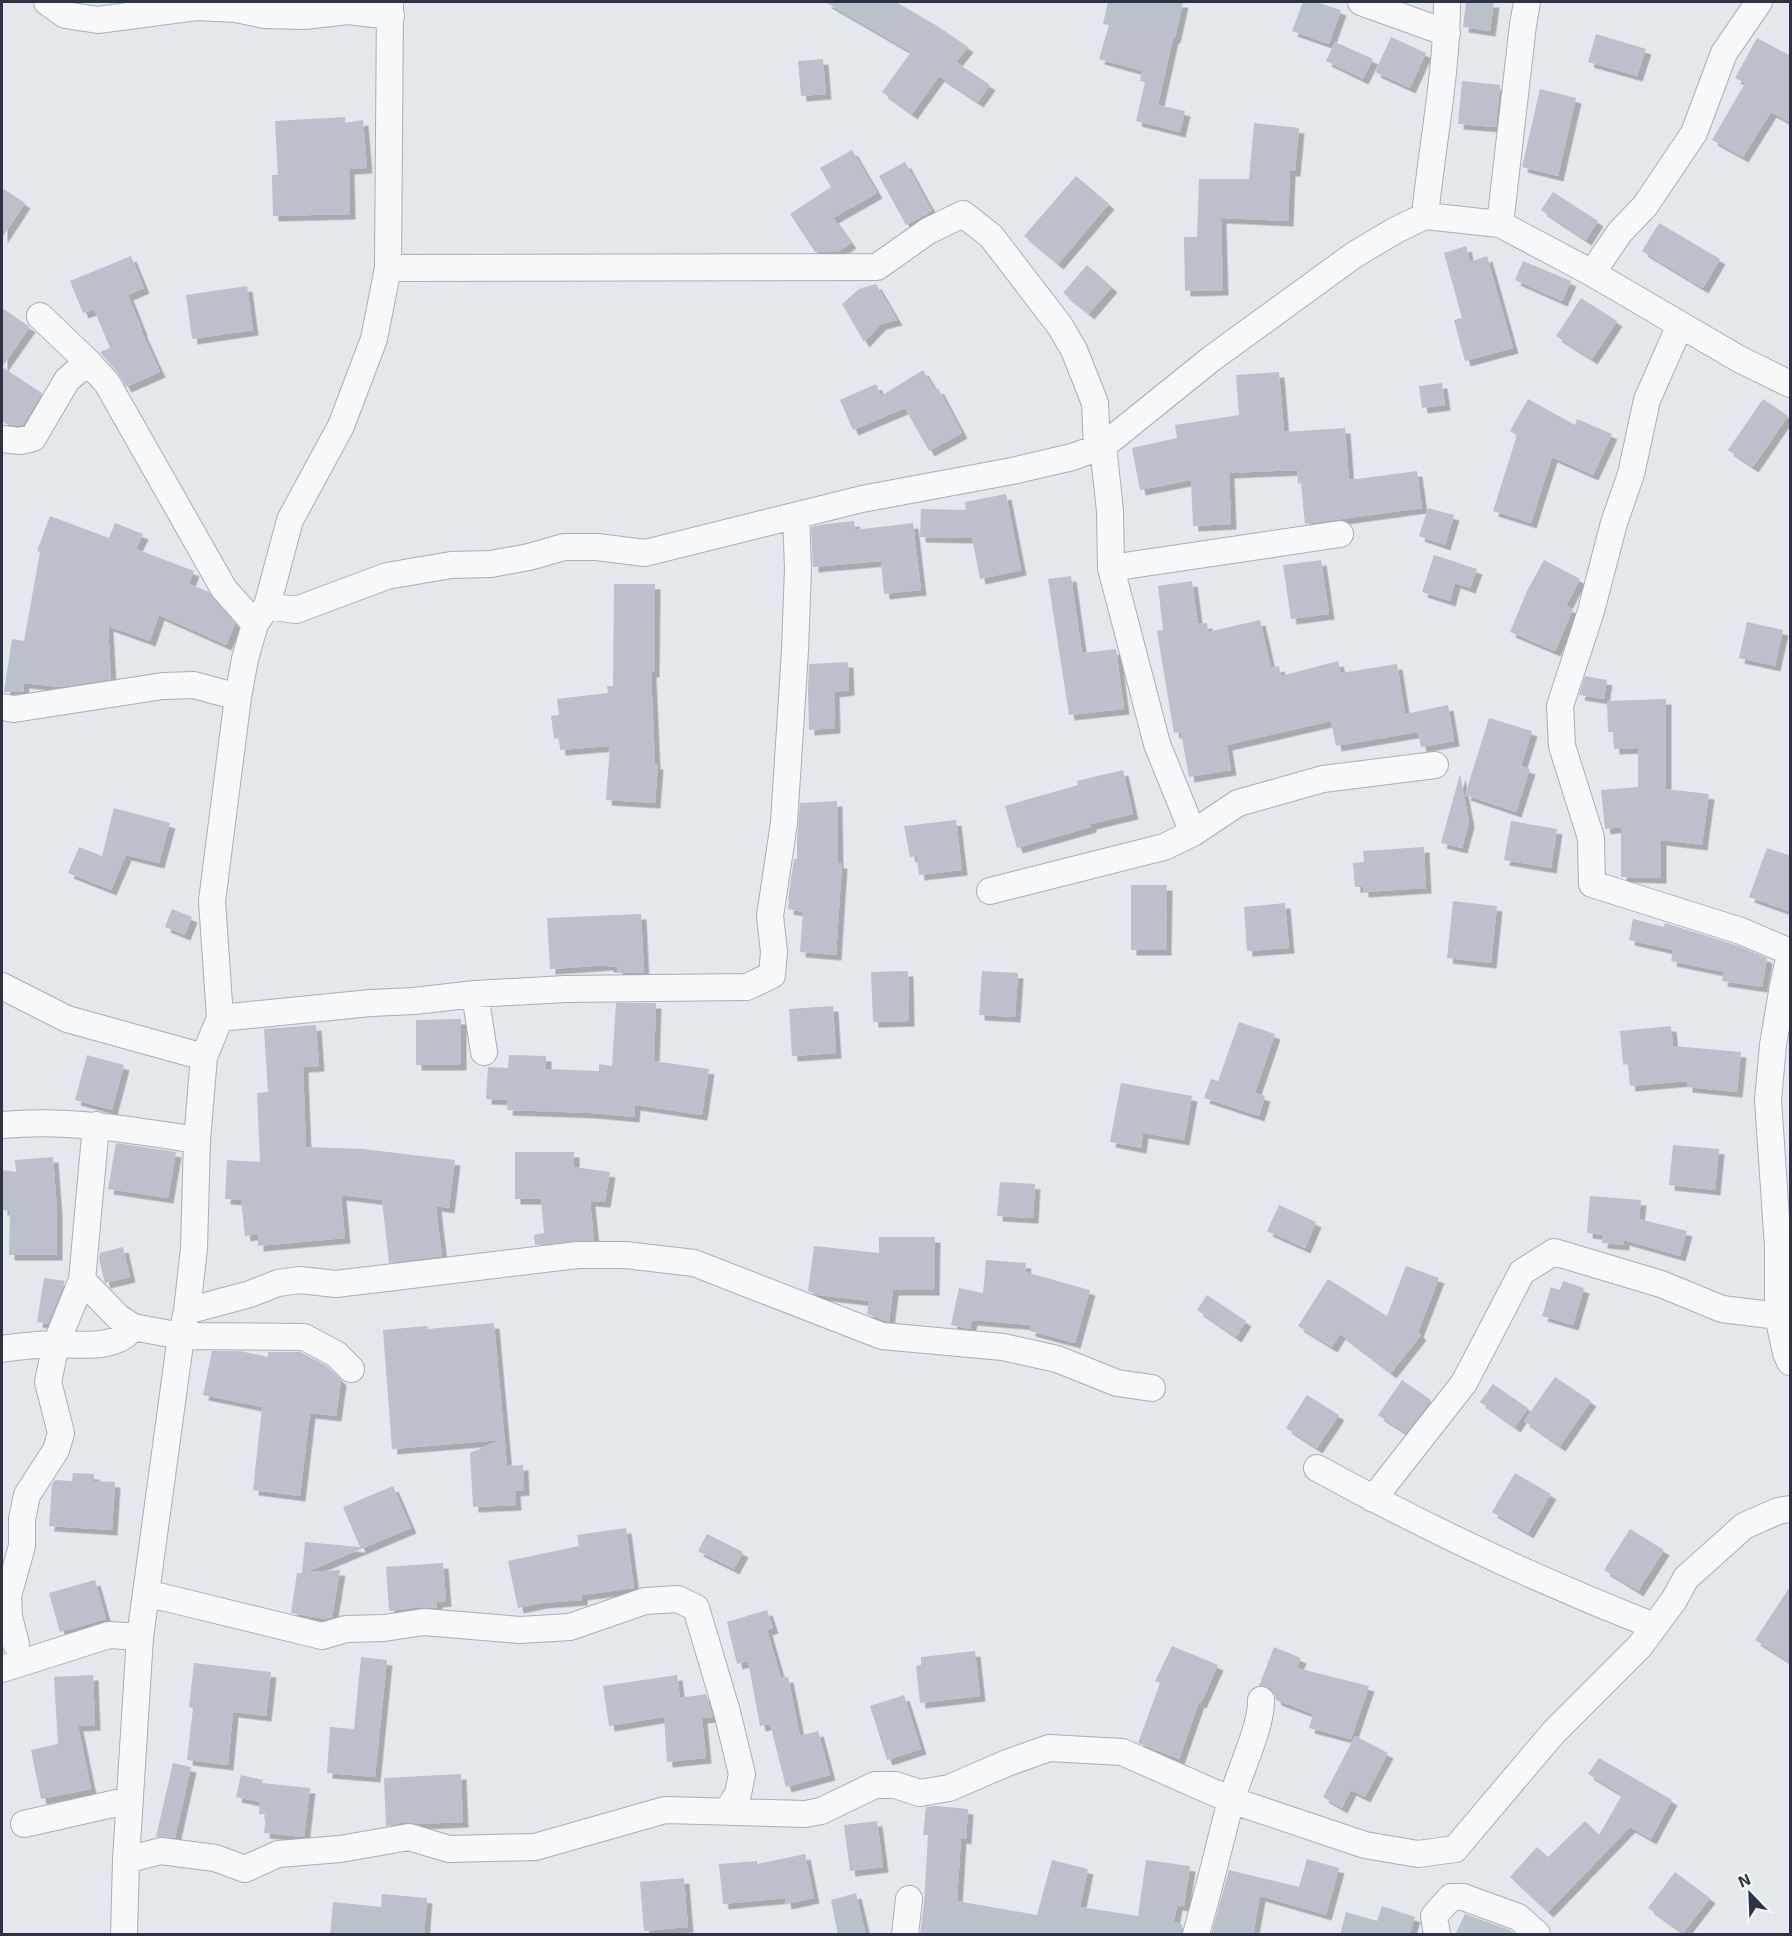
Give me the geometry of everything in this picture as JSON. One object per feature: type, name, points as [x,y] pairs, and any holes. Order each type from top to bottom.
[{"type":"street","points":[[47,2],[65,15],[98,20],[196,7],[236,9],[265,15],[304,16],[391,9],[388,268],[374,339],[341,426],[290,520],[245,659],[238,697],[212,901],[220,1017],[204,1057],[197,1140],[194,1248],[140,1637],[126,1860],[124,1935]]},
{"type":"street","points":[[1361,2],[1447,33]]},
{"type":"street","points":[[1425,216],[1430,168],[1437,132],[1447,33],[1447,2]]},
{"type":"street","points":[[1500,224],[1527,2]]},
{"type":"street","points":[[1592,273],[1620,232],[1645,206],[1694,133],[1724,53],[1759,2]]},
{"type":"street","points":[[388,268],[877,267],[928,231],[963,214],[991,236],[1060,326],[1074,350],[1095,403],[1110,511],[1111,568],[1157,744],[1193,833]]},
{"type":"street","points":[[40,316],[107,383],[224,589],[261,615],[296,610],[387,576],[451,565],[491,564],[529,557],[564,547],[597,547],[645,554],[862,499],[1012,471],[1072,457],[1100,447],[1211,359],[1354,255],[1425,216],[1500,224],[1592,273],[1739,359],[1791,384]]},
{"type":"street","points":[[1680,325],[1647,400],[1631,474],[1614,523],[1591,611],[1560,706],[1562,746],[1591,838],[1592,884],[1741,931],[1791,953],[1773,1045],[1768,1100],[1778,1247],[1778,1316],[1786,1353],[1791,1362]]},
{"type":"street","points":[[2,439],[20,441],[33,438],[67,380],[88,362]]},
{"type":"street","points":[[220,1017],[475,994],[565,989],[747,987],[772,975],[774,952],[770,916],[784,823],[795,650],[798,568],[796,516]]},
{"type":"street","points":[[1111,568],[1340,534]]},
{"type":"street","points":[[2,707],[14,709],[163,686],[194,685],[238,697]]},
{"type":"street","points":[[990,891],[1164,847],[1193,833],[1238,803],[1323,779],[1435,765]]},
{"type":"street","points":[[2,986],[67,1019],[204,1057]]},
{"type":"street","points":[[475,994],[484,1052]]},
{"type":"street","points":[[2,1125],[22,1123],[96,1125],[197,1140]]},
{"type":"street","points":[[16,1644],[9,1617],[8,1596],[22,1546],[22,1519],[27,1495],[56,1450],[61,1433],[48,1382],[56,1344],[82,1280],[96,1125]]},
{"type":"street","points":[[1373,1499],[1464,1383],[1522,1272],[1554,1252],[1661,1284],[1722,1308],[1778,1316]]},
{"type":"street","points":[[187,1311],[249,1294],[278,1283],[300,1280],[336,1284],[578,1255],[625,1255],[694,1263],[882,1336],[1003,1347],[1057,1359],[1117,1383],[1152,1388]]},
{"type":"street","points":[[82,1280],[118,1317],[133,1327],[181,1336],[304,1337],[336,1354],[351,1369]]},
{"type":"street","points":[[2,1349],[56,1344],[93,1345],[127,1336],[133,1327]]},
{"type":"street","points":[[1317,1468],[1373,1499],[1503,1562],[1654,1626]]},
{"type":"street","points":[[126,1860],[161,1851],[215,1858],[245,1869],[278,1854],[340,1848],[409,1837],[449,1849],[535,1846],[665,1810],[805,1814],[821,1811],[875,1785],[895,1785],[920,1793],[949,1788],[1049,1748],[1122,1752],[1232,1800],[1365,1845],[1418,1854],[1455,1849],[1553,1732],[1640,1646],[1674,1600],[1686,1578],[1744,1526],[1778,1511],[1791,1509]]},
{"type":"street","points":[[146,1593],[322,1636],[346,1629],[384,1628],[424,1622],[520,1630],[570,1627],[645,1601],[678,1599],[696,1608],[742,1774],[738,1794],[727,1811]]},
{"type":"street","points":[[2,1669],[109,1635],[140,1637]]},
{"type":"street","points":[[1196,1935],[1232,1800],[1256,1726],[1261,1700]]},
{"type":"street","points":[[24,1824],[130,1800]]},
{"type":"street","points":[[1437,1935],[1434,1916],[1451,1897],[1462,1897],[1518,1917],[1537,1935]]},
{"type":"street","points":[[905,1935],[909,1899]]},
{"type":"building","points":[[825,2],[896,2],[968,47],[956,62],[990,85],[978,102],[939,76],[912,114],[882,92],[911,52]]},
{"type":"building","points":[[1108,2],[1183,2],[1158,105],[1185,111],[1180,132],[1136,121],[1145,82],[1140,81],[1142,71],[1099,59],[1109,25],[1103,24]]},
{"type":"building","points":[[1303,2],[1316,2],[1341,10],[1329,44],[1292,31]]},
{"type":"building","points":[[1466,2],[1494,2],[1490,31],[1463,27]]},
{"type":"building","points":[[1596,34],[1646,49],[1637,76],[1588,62]]},
{"type":"building","points":[[1391,37],[1426,53],[1410,88],[1375,72]]},
{"type":"building","points":[[1757,38],[1791,56],[1791,123],[1771,112],[1743,157],[1712,140],[1745,83],[1735,78]]},
{"type":"building","points":[[1335,42],[1373,59],[1363,79],[1326,61]]},
{"type":"building","points":[[823,59],[826,94],[801,96],[798,61]]},
{"type":"building","points":[[1462,81],[1500,85],[1496,127],[1458,124]]},
{"type":"building","points":[[1540,89],[1576,98],[1558,176],[1522,167]]},
{"type":"building","points":[[345,117],[345,123],[363,120],[367,168],[349,169],[350,214],[273,216],[272,175],[278,175],[275,121]]},
{"type":"building","points":[[1254,123],[1299,128],[1295,171],[1290,171],[1288,221],[1221,218],[1223,290],[1185,291],[1184,237],[1197,237],[1199,179],[1249,179]]},
{"type":"building","points":[[852,150],[877,193],[833,218],[851,243],[837,252],[815,252],[790,214],[831,187],[820,168]]},
{"type":"building","points":[[905,162],[932,211],[906,225],[879,176]]},
{"type":"building","points":[[1076,176],[1109,204],[1058,264],[1024,236]]},
{"type":"building","points":[[2,188],[25,203],[2,238]]},
{"type":"building","points":[[1553,192],[1598,221],[1586,240],[1541,210]]},
{"type":"building","points":[[1659,223],[1720,259],[1703,288],[1642,251]]},
{"type":"building","points":[[1466,246],[1470,262],[1487,256],[1513,348],[1465,361],[1454,320],[1462,318],[1444,253]]},
{"type":"building","points":[[131,256],[144,288],[128,295],[160,372],[126,387],[118,373],[100,352],[110,348],[94,309],[83,313],[70,281]]},
{"type":"building","points":[[1523,261],[1571,281],[1562,301],[1515,280]]},
{"type":"building","points":[[1087,265],[1112,287],[1089,314],[1063,293]]},
{"type":"building","points":[[876,284],[897,320],[881,324],[864,342],[842,304],[859,289]]},
{"type":"building","points":[[247,286],[253,330],[192,339],[186,295]]},
{"type":"building","points":[[1581,298],[1617,321],[1592,359],[1556,336]]},
{"type":"building","points":[[2,308],[30,327],[2,367]]},
{"type":"building","points":[[2,367],[42,393],[23,425],[7,424],[2,421]]},
{"type":"building","points":[[923,370],[935,390],[938,388],[962,433],[929,451],[905,408],[853,430],[840,400],[876,384],[881,396]]},
{"type":"building","points":[[1279,372],[1284,432],[1345,428],[1349,480],[1417,471],[1422,508],[1305,524],[1301,483],[1298,484],[1297,470],[1229,473],[1231,524],[1193,526],[1191,480],[1140,490],[1132,448],[1177,438],[1175,425],[1239,415],[1236,375]]},
{"type":"building","points":[[1442,383],[1445,405],[1422,408],[1419,386]]},
{"type":"building","points":[[1528,399],[1575,425],[1577,419],[1612,434],[1593,475],[1552,457],[1531,523],[1493,511],[1517,435],[1510,431]]},
{"type":"building","points":[[1763,399],[1788,416],[1753,467],[1728,450]]},
{"type":"building","points":[[1006,494],[1021,570],[980,579],[972,538],[920,537],[921,509],[966,510],[965,502]]},
{"type":"building","points":[[1428,508],[1454,515],[1445,545],[1419,536]]},
{"type":"building","points":[[50,516],[109,538],[115,523],[143,534],[136,549],[194,571],[189,584],[209,592],[235,624],[226,645],[159,615],[150,641],[108,626],[111,679],[60,687],[24,683],[23,692],[4,692],[12,639],[24,641],[40,552],[37,551]]},
{"type":"building","points":[[854,521],[855,530],[913,523],[921,590],[884,594],[881,561],[813,567],[811,527]]},
{"type":"building","points":[[1434,555],[1477,569],[1470,588],[1455,583],[1450,601],[1422,592]]},
{"type":"building","points":[[1321,560],[1329,614],[1291,619],[1283,565]]},
{"type":"building","points":[[1544,560],[1580,579],[1566,606],[1573,609],[1555,651],[1510,632],[1527,591]]},
{"type":"building","points":[[1071,576],[1082,653],[1116,649],[1124,709],[1069,715],[1048,579]]},
{"type":"building","points":[[1192,581],[1198,624],[1207,623],[1208,632],[1260,620],[1271,668],[1279,666],[1281,676],[1338,661],[1341,673],[1397,664],[1405,714],[1448,705],[1454,741],[1421,747],[1418,732],[1336,746],[1331,721],[1227,745],[1231,770],[1189,777],[1181,732],[1174,733],[1157,631],[1163,630],[1158,586]]},
{"type":"building","points":[[614,584],[655,584],[654,672],[651,672],[655,764],[658,764],[655,803],[606,800],[610,746],[560,750],[559,738],[554,739],[551,716],[559,715],[557,699],[608,693],[607,686],[613,686]]},
{"type":"building","points":[[1747,622],[1783,630],[1775,666],[1739,658]]},
{"type":"building","points":[[848,662],[849,690],[834,692],[835,728],[809,730],[809,664]]},
{"type":"building","points":[[1585,676],[1607,680],[1604,699],[1579,695]]},
{"type":"building","points":[[1666,699],[1666,789],[1709,794],[1702,845],[1661,840],[1661,878],[1621,877],[1621,827],[1605,829],[1601,790],[1638,787],[1638,748],[1614,749],[1613,732],[1608,732],[1607,701]]},
{"type":"building","points":[[1489,718],[1532,731],[1521,766],[1530,769],[1516,812],[1465,795]]},
{"type":"building","points":[[1123,770],[1133,814],[1091,824],[1091,827],[1017,848],[1005,806],[1078,785],[1077,781]]},
{"type":"building","points":[[1460,774],[1469,822],[1462,848],[1441,843]]},
{"type":"building","points":[[837,801],[838,863],[842,863],[836,955],[800,952],[803,912],[788,909],[788,900],[794,859],[797,859],[800,803]]},
{"type":"building","points":[[114,808],[170,823],[159,863],[126,855],[111,890],[68,873],[79,847],[102,856]]},
{"type":"building","points":[[956,820],[962,870],[919,875],[917,856],[910,857],[904,826]]},
{"type":"building","points":[[1511,821],[1557,829],[1551,868],[1504,860]]},
{"type":"building","points":[[1424,847],[1426,888],[1363,892],[1363,887],[1355,887],[1353,863],[1364,862],[1363,851]]},
{"type":"building","points":[[1767,848],[1791,856],[1791,912],[1749,897]]},
{"type":"building","points":[[1131,885],[1167,885],[1166,950],[1131,950]]},
{"type":"building","points":[[1453,901],[1497,906],[1491,963],[1447,958]]},
{"type":"building","points":[[1285,903],[1289,948],[1247,951],[1244,907]]},
{"type":"building","points":[[172,909],[192,917],[185,935],[165,927]]},
{"type":"building","points":[[641,914],[644,973],[617,973],[617,966],[608,967],[608,965],[550,969],[547,918]]},
{"type":"building","points":[[1633,919],[1664,927],[1665,923],[1736,945],[1767,958],[1762,987],[1722,981],[1724,972],[1671,961],[1673,950],[1629,940]]},
{"type":"building","points":[[908,971],[909,1021],[873,1022],[871,972]]},
{"type":"building","points":[[982,971],[1018,973],[1015,1017],[979,1015]]},
{"type":"building","points":[[616,1003],[656,1003],[654,1061],[709,1069],[702,1115],[635,1105],[634,1117],[507,1110],[508,1100],[486,1099],[488,1067],[508,1068],[509,1055],[546,1056],[546,1069],[599,1071],[599,1064],[612,1066]]},
{"type":"building","points":[[833,1006],[836,1053],[792,1056],[789,1009]]},
{"type":"building","points":[[461,1019],[461,1065],[416,1065],[416,1020]]},
{"type":"building","points":[[1239,1022],[1275,1034],[1255,1093],[1265,1096],[1259,1116],[1204,1098],[1211,1079],[1218,1081]]},
{"type":"building","points":[[316,1025],[319,1066],[303,1067],[306,1147],[363,1149],[455,1160],[449,1208],[436,1206],[442,1256],[389,1263],[382,1200],[341,1195],[345,1238],[258,1246],[258,1234],[245,1236],[241,1200],[225,1199],[227,1160],[260,1162],[257,1093],[268,1092],[264,1029]]},
{"type":"building","points":[[1671,1026],[1673,1046],[1741,1052],[1737,1092],[1687,1087],[1687,1081],[1630,1086],[1628,1064],[1623,1065],[1620,1031]]},
{"type":"building","points":[[87,1055],[124,1065],[112,1110],[75,1100]]},
{"type":"building","points":[[1121,1083],[1192,1096],[1184,1140],[1143,1133],[1141,1148],[1110,1142]]},
{"type":"building","points":[[116,1143],[176,1152],[168,1198],[108,1189]]},
{"type":"building","points":[[1673,1145],[1719,1149],[1715,1190],[1669,1185]]},
{"type":"building","points":[[515,1152],[574,1152],[574,1167],[610,1172],[605,1202],[590,1201],[594,1240],[535,1245],[534,1235],[544,1233],[541,1199],[515,1199]]},
{"type":"building","points":[[53,1157],[57,1210],[57,1255],[9,1255],[10,1211],[2,1210],[2,1170],[16,1172],[15,1160]]},
{"type":"building","points":[[1000,1182],[1035,1184],[1033,1218],[997,1216]]},
{"type":"building","points":[[1590,1196],[1641,1200],[1639,1219],[1687,1231],[1680,1256],[1624,1240],[1624,1245],[1602,1243],[1603,1235],[1587,1233]]},
{"type":"building","points":[[1279,1205],[1316,1222],[1305,1248],[1267,1231]]},
{"type":"building","points":[[879,1237],[935,1237],[934,1290],[893,1290],[889,1322],[867,1314],[869,1301],[818,1295],[808,1291],[814,1246],[879,1253]]},
{"type":"building","points":[[123,1247],[130,1277],[105,1283],[99,1259],[100,1253]]},
{"type":"building","points":[[986,1260],[1026,1263],[1025,1272],[1090,1290],[1075,1343],[1030,1331],[1031,1325],[972,1320],[970,1329],[951,1325],[959,1288],[983,1293]]},
{"type":"building","points":[[1406,1266],[1439,1278],[1418,1332],[1421,1335],[1391,1373],[1340,1334],[1332,1347],[1298,1326],[1328,1279],[1387,1316]]},
{"type":"building","points":[[44,1278],[65,1281],[48,1324],[37,1322]]},
{"type":"building","points":[[1563,1281],[1584,1288],[1573,1325],[1542,1316],[1551,1287],[1560,1290]]},
{"type":"building","points":[[1207,1295],[1246,1321],[1236,1337],[1197,1310]]},
{"type":"building","points":[[494,1323],[507,1466],[523,1465],[524,1490],[515,1491],[516,1505],[473,1507],[470,1453],[500,1440],[392,1449],[383,1330],[427,1326],[428,1329]]},
{"type":"building","points":[[212,1351],[240,1351],[268,1357],[268,1352],[300,1352],[327,1366],[341,1380],[336,1416],[310,1413],[300,1496],[253,1490],[262,1407],[203,1395]]},
{"type":"building","points":[[1555,1377],[1591,1401],[1560,1446],[1524,1421]]},
{"type":"building","points":[[1402,1380],[1431,1400],[1406,1433],[1378,1415]]},
{"type":"building","points":[[1493,1384],[1528,1408],[1515,1427],[1480,1402]]},
{"type":"building","points":[[1307,1395],[1339,1415],[1317,1448],[1286,1428]]},
{"type":"building","points":[[73,1473],[94,1474],[94,1481],[115,1482],[112,1530],[49,1526],[52,1484],[55,1480],[72,1481]]},
{"type":"building","points":[[1515,1473],[1551,1494],[1528,1533],[1492,1512]]},
{"type":"building","points":[[393,1486],[411,1528],[306,1572],[340,1570],[332,1617],[326,1619],[291,1613],[297,1573],[302,1573],[305,1542],[360,1547],[343,1507]]},
{"type":"building","points":[[626,1528],[634,1588],[582,1595],[582,1600],[542,1603],[518,1608],[508,1561],[579,1546],[577,1535]]},
{"type":"building","points":[[1630,1529],[1664,1550],[1638,1591],[1604,1570]]},
{"type":"building","points":[[707,1534],[743,1552],[734,1569],[698,1551]]},
{"type":"building","points":[[443,1563],[446,1601],[437,1602],[437,1608],[422,1607],[389,1611],[386,1567]]},
{"type":"building","points":[[95,1580],[106,1619],[60,1632],[49,1593]]},
{"type":"building","points":[[1791,1585],[1791,1663],[1755,1640]]},
{"type":"building","points":[[767,1610],[773,1628],[767,1630],[781,1678],[788,1677],[800,1736],[818,1731],[830,1775],[786,1787],[770,1724],[760,1726],[748,1661],[737,1664],[727,1622]]},
{"type":"building","points":[[1172,1646],[1218,1665],[1201,1703],[1199,1702],[1179,1759],[1138,1743],[1160,1683],[1155,1681]]},
{"type":"building","points":[[1274,1647],[1301,1658],[1297,1668],[1369,1686],[1351,1739],[1309,1728],[1313,1714],[1276,1700],[1270,1688],[1259,1686]]},
{"type":"building","points":[[975,1651],[980,1696],[920,1703],[916,1666],[921,1665],[921,1657]]},
{"type":"building","points":[[361,1657],[387,1660],[375,1777],[327,1773],[330,1727],[354,1729]]},
{"type":"building","points":[[194,1663],[271,1672],[266,1716],[233,1712],[228,1765],[187,1760],[193,1708],[189,1707]]},
{"type":"building","points":[[93,1675],[95,1725],[78,1726],[91,1789],[41,1799],[31,1750],[58,1744],[54,1677]]},
{"type":"building","points":[[677,1675],[680,1698],[706,1694],[713,1717],[702,1718],[706,1758],[667,1762],[664,1717],[609,1726],[603,1686]]},
{"type":"building","points":[[904,1695],[921,1749],[887,1760],[870,1706]]},
{"type":"building","points":[[1355,1736],[1388,1753],[1365,1797],[1351,1790],[1342,1808],[1323,1797]]},
{"type":"building","points":[[1599,1758],[1672,1800],[1651,1839],[1630,1827],[1548,1912],[1510,1877],[1537,1847],[1548,1857],[1585,1821],[1599,1835],[1622,1795],[1588,1774]]},
{"type":"building","points":[[173,1763],[191,1767],[175,1838],[156,1837]]},
{"type":"building","points":[[461,1774],[463,1822],[419,1824],[406,1822],[386,1826],[384,1778]]},
{"type":"building","points":[[241,1775],[263,1780],[262,1783],[310,1788],[304,1837],[264,1833],[266,1814],[259,1814],[260,1802],[236,1797]]},
{"type":"building","points":[[926,1807],[968,1809],[966,1839],[961,1838],[957,1901],[1037,1915],[1052,1860],[1088,1869],[1080,1907],[1138,1916],[1146,1860],[1190,1866],[1184,1906],[1177,1905],[1174,1922],[1182,1924],[1181,1935],[920,1935],[928,1835],[923,1835]]},
{"type":"building","points":[[877,1821],[883,1867],[850,1871],[844,1825]]},
{"type":"building","points":[[805,1854],[814,1898],[786,1904],[785,1898],[723,1904],[719,1864],[757,1861],[757,1864]]},
{"type":"building","points":[[1307,1859],[1339,1868],[1326,1915],[1260,1896],[1253,1935],[1211,1935],[1229,1870],[1299,1887]]},
{"type":"building","points":[[1675,1872],[1710,1898],[1683,1933],[1648,1908]]},
{"type":"building","points":[[684,1878],[688,1927],[644,1931],[640,1882]]},
{"type":"building","points":[[856,1893],[866,1935],[838,1935],[831,1900]]},
{"type":"building","points":[[382,1894],[427,1898],[424,1935],[330,1935],[333,1902],[381,1907]]},
{"type":"building","points":[[1382,1906],[1415,1917],[1409,1935],[1340,1935],[1346,1912],[1377,1921]]},
{"type":"building","points":[[1465,1914],[1510,1930],[1515,1935],[1455,1935]]}]
